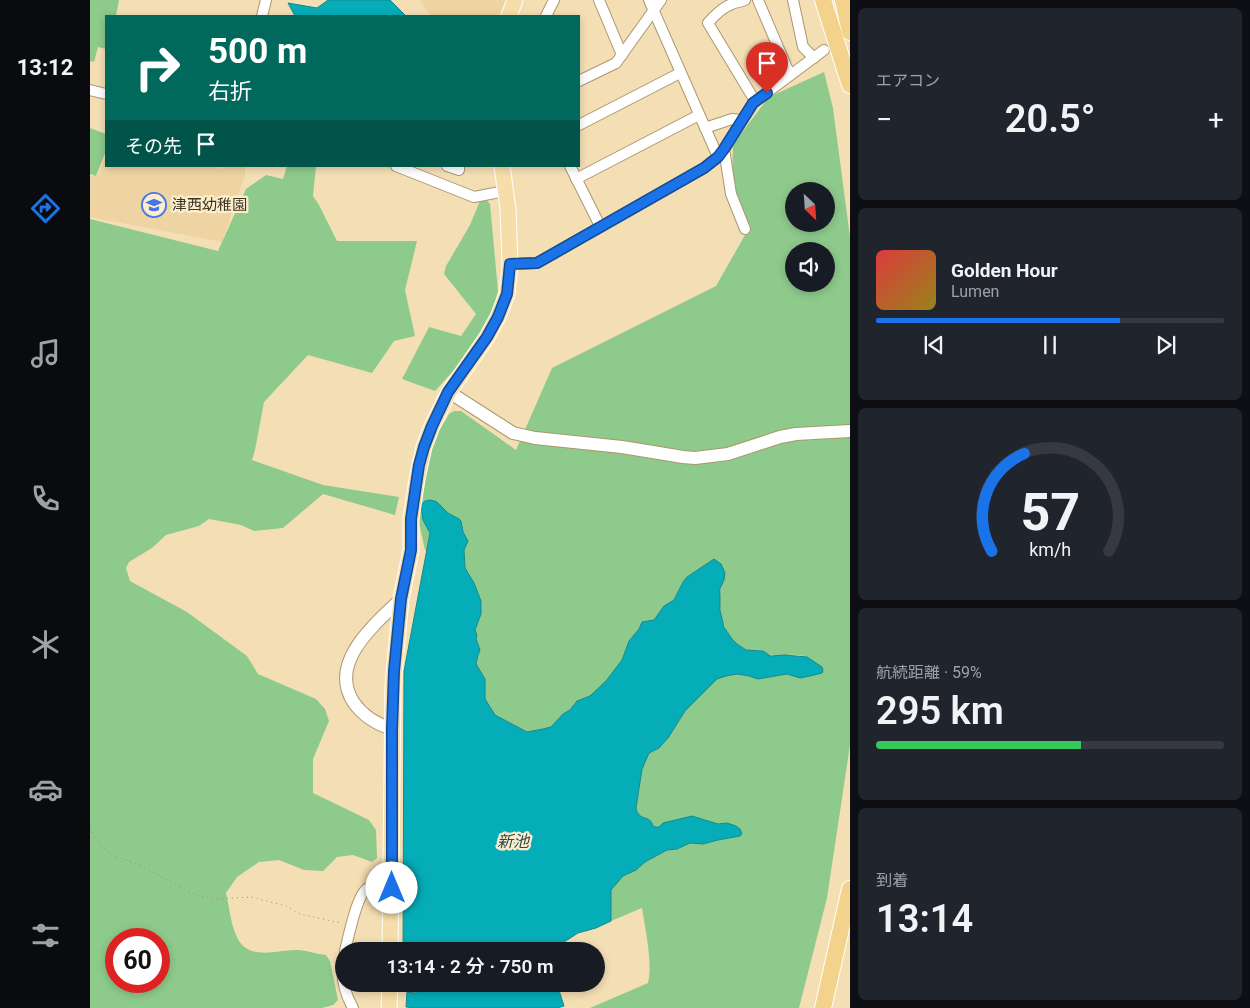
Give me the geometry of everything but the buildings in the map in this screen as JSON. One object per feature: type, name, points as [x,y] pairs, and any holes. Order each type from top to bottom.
[{"type":"highway","points":[[823,0],[850,85]]},
{"type":"highway","points":[[843,0],[850,32]]},
{"type":"highway","points":[[824,1008],[850,888]]},
{"type":"main road","points":[[509,15],[515,0]]},
{"type":"main road","points":[[390,942],[392,729],[395,657],[401,599],[411,550],[411,519],[419,465],[432,426],[448,392],[487,337],[498,317],[507,294],[510,264],[508,209],[502,167]]},
{"type":"main road","points":[[389,1008],[390,992]]},
{"type":"street","points":[[262,15],[266,0]]},
{"type":"street","points":[[599,0],[622,55]]},
{"type":"street","points":[[649,0],[705,128],[720,153],[731,194],[744,229]]},
{"type":"street","points":[[580,78],[616,62],[661,0]]},
{"type":"street","points":[[745,0],[732,4],[708,23],[755,101]]},
{"type":"street","points":[[758,0],[790,75]]},
{"type":"street","points":[[793,0],[804,47],[814,58]]},
{"type":"street","points":[[510,264],[537,263],[704,168],[720,153],[755,101],[824,50]]},
{"type":"street","points":[[580,124],[680,73]]},
{"type":"street","points":[[90,90],[105,94]]},
{"type":"street","points":[[576,179],[699,115]]},
{"type":"street","points":[[705,128],[732,119],[742,120]]},
{"type":"street","points":[[399,167],[474,196],[505,191]]},
{"type":"street","points":[[570,167],[600,226]]},
{"type":"street","points":[[448,392],[513,433],[535,438],[622,447],[683,457],[695,458],[728,454],[780,437],[796,434],[850,431]]},
{"type":"street","points":[[392,729],[380,726],[363,713],[351,698],[347,688],[346,676],[350,657],[356,647],[366,634],[401,599]]},
{"type":"street","points":[[347,942],[358,902],[364,891],[369,887],[392,888]]},
{"type":"street","points":[[346,992],[353,1008]]},
{"type":"path","points":[[90,828],[100,845],[112,855],[140,865],[192,894],[218,898],[251,897],[286,906],[300,914],[351,925]]},
{"type":"shaded area","points":[[420,0],[506,0],[499,15],[430,15]]},
{"type":"shaded area","points":[[105,158],[105,167],[215,167],[223,169],[224,167],[245,167],[245,175],[222,242],[90,217],[90,176],[97,177]]},
{"type":"green space","points":[[90,0],[119,0],[116,15],[105,15],[105,49],[98,47],[94,62],[90,61]]},
{"type":"green space","points":[[824,72],[833,108],[850,237],[850,745],[827,898],[799,1008],[590,1008],[648,983],[650,966],[642,908],[611,921],[611,890],[623,876],[667,850],[677,849],[690,843],[703,844],[740,836],[727,823],[718,824],[692,816],[655,828],[650,820],[639,815],[636,808],[642,769],[649,752],[659,748],[668,738],[685,711],[717,679],[737,674],[758,679],[787,674],[800,678],[811,660],[798,655],[772,655],[761,650],[747,650],[734,642],[725,628],[722,618],[720,599],[724,580],[714,559],[687,577],[674,600],[664,606],[654,620],[642,622],[629,641],[622,660],[606,681],[590,696],[577,701],[551,727],[527,732],[495,715],[485,699],[485,679],[476,664],[480,650],[475,630],[481,614],[474,583],[465,568],[464,550],[467,541],[461,521],[448,513],[437,502],[423,520],[430,533],[427,550],[425,550],[418,519],[417,501],[433,441],[449,414],[454,411],[461,411],[516,450],[552,368],[716,286],[749,228],[732,184],[733,144],[769,97]]},
{"type":"green space","points":[[90,128],[105,134],[105,154],[96,176],[90,174]]},
{"type":"green space","points":[[287,167],[316,167],[313,196],[337,241],[417,241],[405,290],[415,336],[394,341],[372,373],[308,355],[264,402],[252,460],[323,485],[399,497],[395,515],[323,494],[283,528],[254,531],[241,525],[209,519],[199,526],[166,535],[152,548],[129,562],[126,568],[130,581],[187,612],[247,656],[258,674],[316,699],[325,709],[329,721],[313,759],[313,793],[369,820],[376,830],[377,858],[372,862],[353,855],[337,857],[323,871],[304,870],[279,860],[259,862],[237,877],[226,893],[234,931],[241,944],[248,949],[264,953],[299,950],[326,955],[330,961],[338,1000],[333,1005],[322,1008],[90,1008],[90,219],[218,251],[246,189],[266,175],[283,179]]},
{"type":"green space","points":[[486,199],[490,204],[498,291],[490,321],[465,358],[435,391],[402,379],[429,327],[461,336],[476,314],[444,274],[446,266],[470,225],[480,201]]},
{"type":"water","points":[[328,0],[390,0],[405,15],[294,15],[288,3],[317,8]]},
{"type":"water","name":"新池","points":[[425,501],[437,502],[448,513],[459,519],[468,541],[464,550],[465,568],[474,583],[481,601],[481,614],[475,630],[480,650],[476,664],[485,679],[485,699],[495,715],[527,732],[551,727],[577,701],[590,696],[606,681],[622,660],[629,641],[642,622],[654,620],[664,606],[674,600],[687,577],[714,559],[721,564],[725,573],[720,589],[720,610],[724,627],[737,644],[746,650],[763,651],[771,656],[807,657],[822,667],[822,673],[800,678],[787,674],[758,679],[737,674],[726,676],[717,679],[685,711],[668,738],[659,748],[649,753],[642,769],[637,812],[642,817],[650,820],[655,827],[659,827],[663,823],[692,816],[718,824],[727,823],[736,826],[742,834],[703,844],[690,843],[677,849],[667,850],[645,862],[636,870],[623,876],[611,890],[611,921],[578,933],[564,942],[403,942],[404,671],[430,533],[423,520],[421,505]]},
{"type":"water","points":[[407,992],[560,992],[564,1006],[557,1008],[406,1007]]},
{"type":"place","name":"津西幼稚園","points":[[154,205]]},
{"type":"route","points":[[392,888],[393,684],[401,599],[411,550],[411,519],[419,465],[432,426],[448,392],[463,373],[498,317],[507,294],[510,264],[537,263],[704,168],[718,157],[753,103],[767,93]]}]
